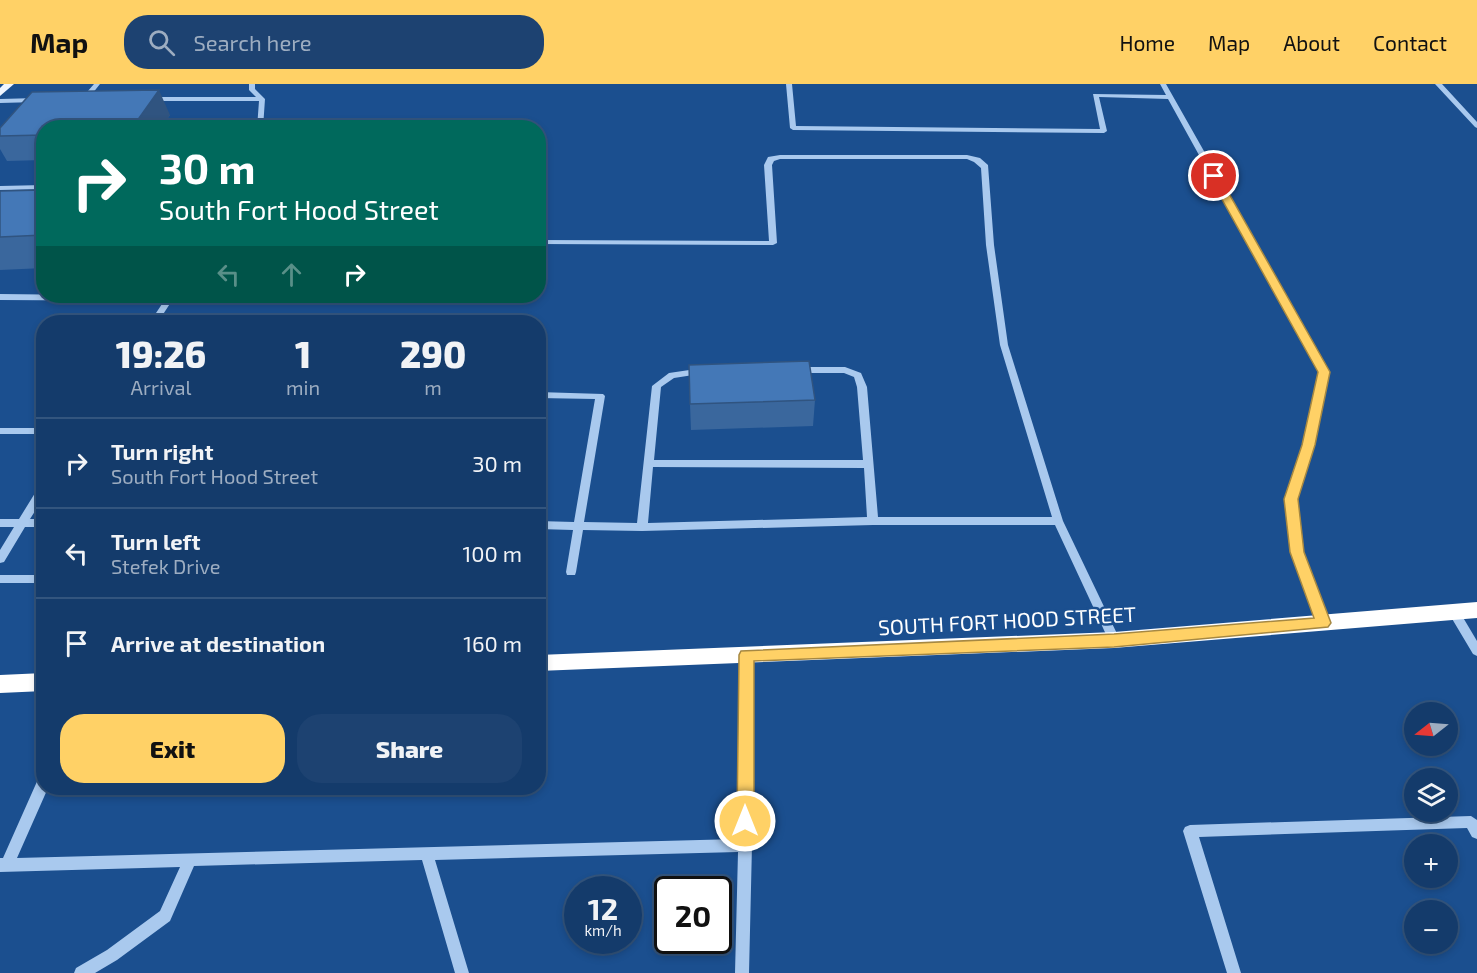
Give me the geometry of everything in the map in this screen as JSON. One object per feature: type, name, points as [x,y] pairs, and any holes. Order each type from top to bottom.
[{"type":"highway","name":"SOUTH FORT HOOD STREET","points":[[546,663],[1114,640],[1477,610]]},
{"type":"highway","points":[[0,684],[36,682]]},
{"type":"main road","points":[[0,93],[9,84]]},
{"type":"street","points":[[83,100],[97,84]]},
{"type":"street","points":[[252,84],[252,90],[262,99]]},
{"type":"street","points":[[789,84],[793,128],[1104,131],[1095,95],[1170,97]]},
{"type":"street","points":[[1163,84],[1324,372],[1309,445],[1291,499],[1297,552],[1323,623]]},
{"type":"street","points":[[1438,84],[1477,126]]},
{"type":"street","points":[[139,99],[262,99]]},
{"type":"street","points":[[261,120],[262,99]]},
{"type":"street","points":[[0,100],[48,100],[40,108]]},
{"type":"street","points":[[71,100],[94,100]]},
{"type":"street","points":[[546,243],[773,243],[768,165],[771,159],[780,157],[967,157],[977,160],[985,167],[988,224],[1004,345],[1058,521],[1114,640]]},
{"type":"street","points":[[0,188],[36,188]]},
{"type":"street","points":[[0,297],[36,297]]},
{"type":"street","points":[[789,370],[845,370],[858,375],[862,387],[873,521]]},
{"type":"street","points":[[642,527],[657,386],[672,375],[710,371]]},
{"type":"street","points":[[546,395],[600,396],[571,572]]},
{"type":"street","points":[[0,431],[36,431]]},
{"type":"street","points":[[648,463],[868,464]]},
{"type":"street","points":[[0,559],[36,501]]},
{"type":"street","points":[[546,525],[642,527],[873,521],[1058,521]]},
{"type":"street","points":[[0,523],[36,523]]},
{"type":"street","points":[[0,579],[36,579]]},
{"type":"street","points":[[1454,612],[1477,651]]},
{"type":"street","points":[[742,973],[746,655]]},
{"type":"street","points":[[37,795],[4,865],[745,845]]},
{"type":"street","points":[[1234,973],[1190,831],[1471,822],[1477,833]]},
{"type":"street","points":[[427,854],[462,973]]},
{"type":"street","points":[[81,973],[112,955],[165,916],[190,860]]},
{"type":"building","points":[[159,90],[138,120],[36,120],[36,135],[0,136],[0,128],[32,92]]},
{"type":"building","points":[[36,190],[36,235],[0,237],[0,191]]},
{"type":"building","points":[[809,361],[815,400],[690,404],[689,365]]},
{"type":"route","points":[[745,821],[746,655],[1114,640],[1323,623],[1297,552],[1291,499],[1309,445],[1324,372],[1214,176]]}]
